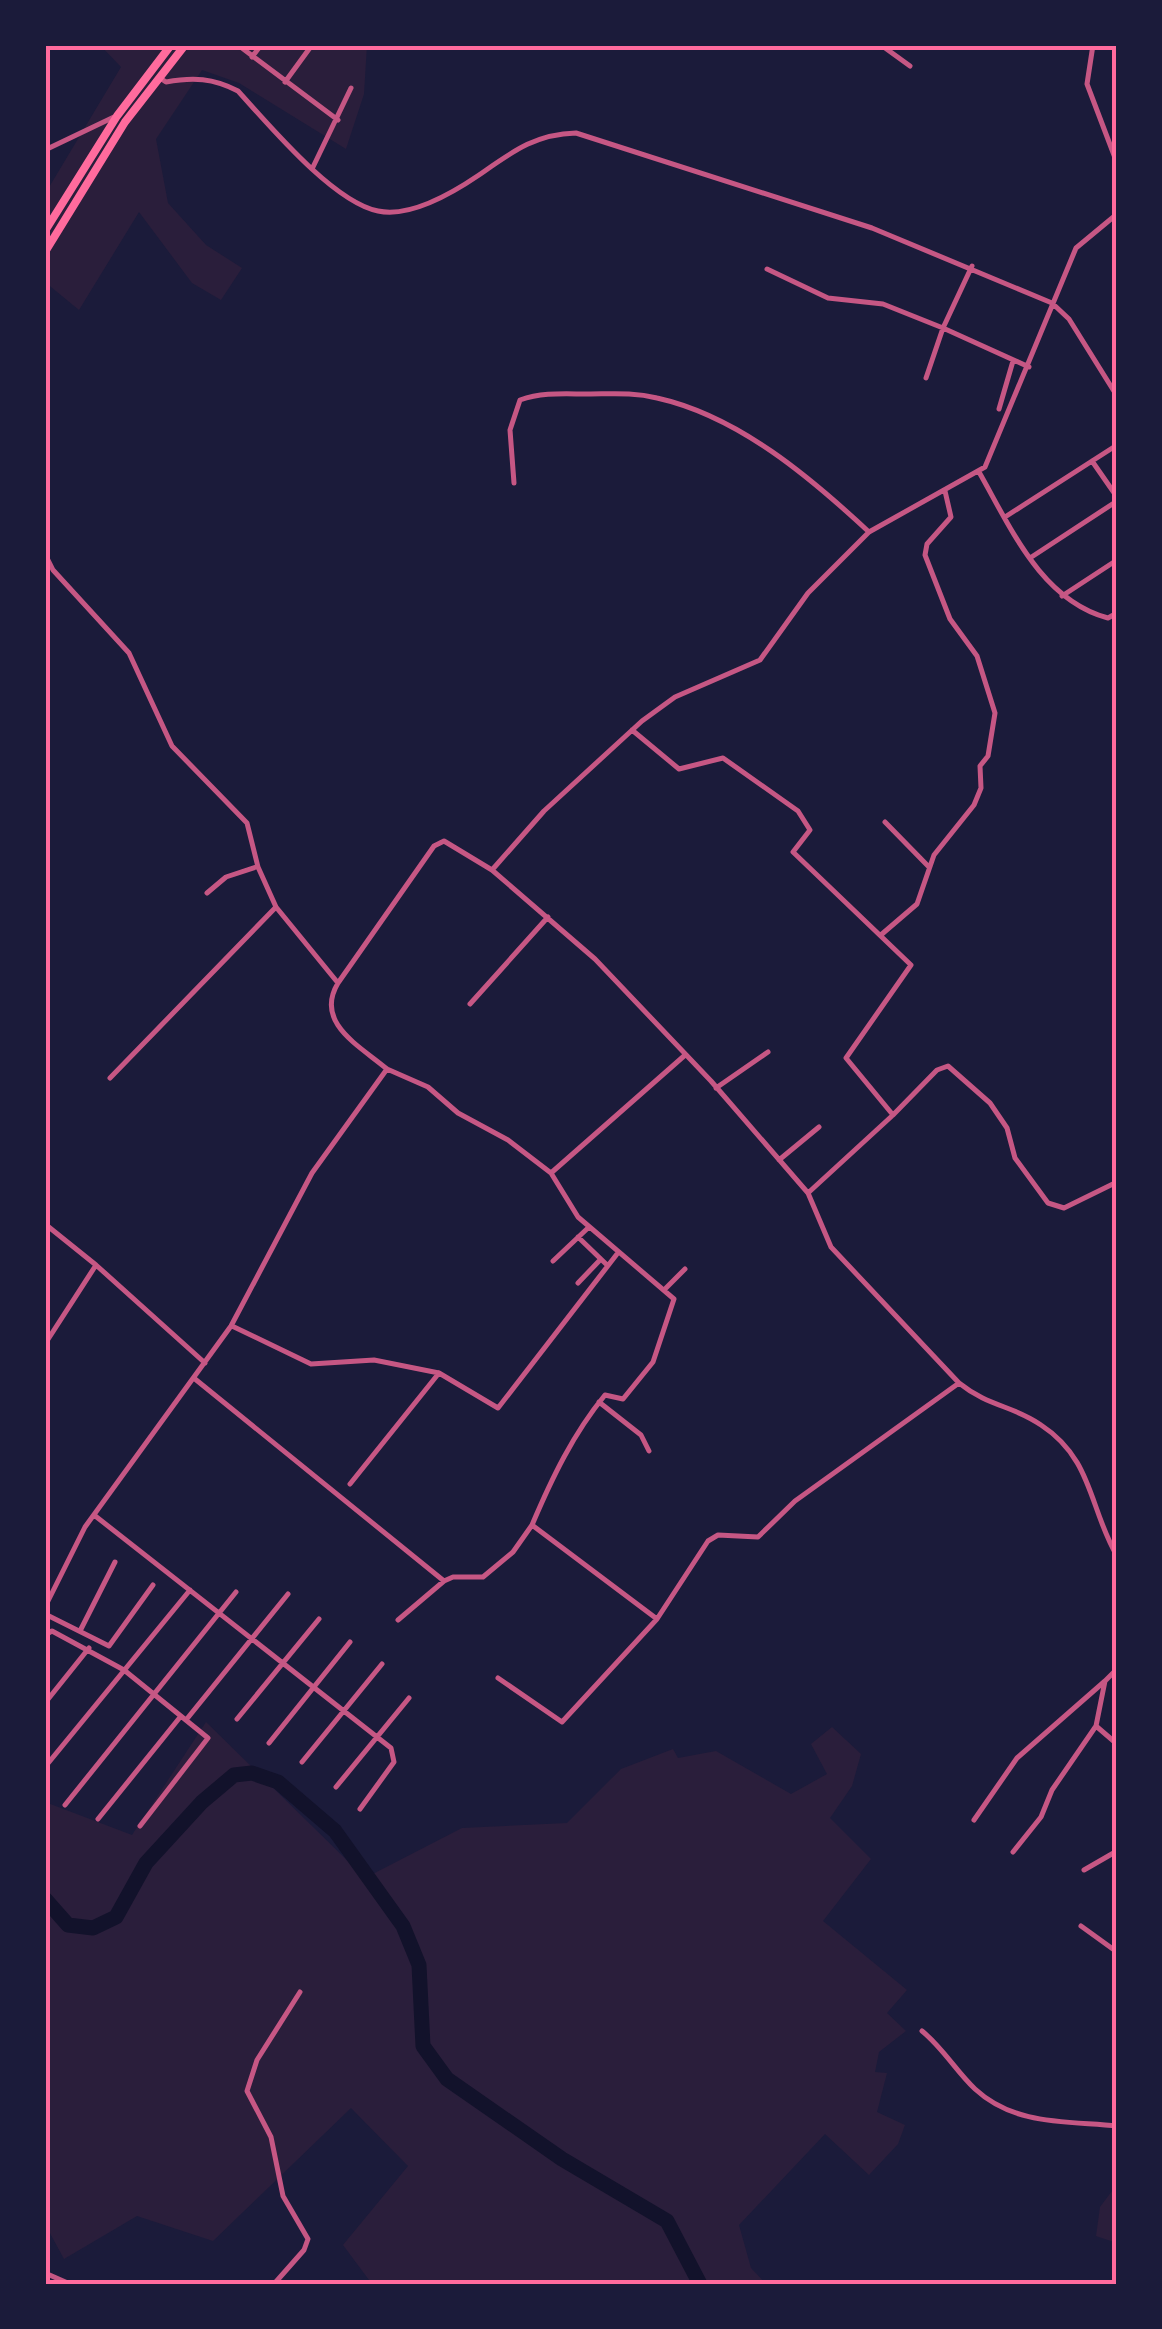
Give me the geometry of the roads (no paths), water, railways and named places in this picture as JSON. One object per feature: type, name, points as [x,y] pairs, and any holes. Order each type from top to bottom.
[{"type":"main road","points":[[45,230],[171,45]]},
{"type":"main road","points":[[154,74],[184,45]]},
{"type":"main road","points":[[45,252],[121,119]]},
{"type":"street","points":[[238,45],[338,120]]},
{"type":"street","points":[[252,57],[262,45]]},
{"type":"street","points":[[285,82],[312,45]]},
{"type":"street","points":[[881,45],[910,66]]},
{"type":"street","points":[[890,52],[895,45]]},
{"type":"street","points":[[1093,45],[1087,84],[1117,163]]},
{"type":"street","points":[[154,74],[166,82],[194,77],[220,82],[238,91],[347,197],[387,212],[431,202],[460,188],[531,139],[576,133],[872,228],[1052,302],[1069,320],[1117,396]]},
{"type":"street","points":[[313,166],[352,88]]},
{"type":"street","points":[[45,150],[121,119]]},
{"type":"street","points":[[492,870],[544,811],[632,730],[675,697],[760,660],[808,593],[869,532],[988,464],[1079,244],[1117,214]]},
{"type":"street","points":[[926,378],[972,266]]},
{"type":"street","points":[[767,269],[828,298],[883,304],[1029,367]]},
{"type":"street","points":[[998,409],[1013,361]]},
{"type":"street","points":[[514,483],[510,430],[520,400],[538,394],[638,394],[685,407],[766,449],[814,482],[869,532]]},
{"type":"street","points":[[1004,518],[1117,445]]},
{"type":"street","points":[[1030,558],[1117,499],[1092,461]]},
{"type":"street","points":[[979,472],[1030,558],[1062,596],[1099,616],[1108,618],[1117,613]]},
{"type":"street","points":[[882,934],[912,912],[928,866],[974,805],[981,788],[980,766],[988,756],[995,713],[977,656],[950,619],[925,554],[927,544],[950,517],[945,491]]},
{"type":"street","points":[[45,554],[53,570],[128,653],[172,746],[247,823],[258,867],[276,907],[338,983]]},
{"type":"street","points":[[1062,596],[1117,560]]},
{"type":"street","points":[[632,730],[679,769],[722,758],[798,811],[810,830],[793,852],[856,916],[904,954],[910,970],[845,1062],[893,1115]]},
{"type":"street","points":[[885,822],[928,866]]},
{"type":"street","points":[[398,1620],[444,1581],[454,1576],[483,1577],[514,1552],[532,1525],[563,1456],[599,1402],[606,1394],[620,1400],[653,1362],[663,1322],[674,1304],[666,1288],[588,1227],[551,1173],[508,1140],[458,1113],[428,1086],[387,1069],[333,1021],[330,998],[338,983],[434,846],[444,842],[456,845],[492,870],[595,959],[808,1192],[832,1247],[959,1383],[982,1402],[1014,1410],[1057,1436],[1089,1480],[1104,1533],[1117,1556]]},
{"type":"street","points":[[207,893],[226,877],[258,867]]},
{"type":"street","points":[[110,1078],[276,907]]},
{"type":"street","points":[[470,1004],[548,916]]},
{"type":"street","points":[[716,1088],[768,1052]]},
{"type":"street","points":[[551,1173],[684,1055]]},
{"type":"street","points":[[808,1192],[937,1070],[948,1066],[990,1103],[1007,1128],[1012,1154],[1048,1203],[1064,1208],[1117,1182]]},
{"type":"street","points":[[152,1586],[109,1646],[45,1611],[94,1515],[231,1326],[312,1173],[387,1069]]},
{"type":"street","points":[[780,1160],[820,1128]]},
{"type":"street","points":[[45,1224],[205,1363]]},
{"type":"street","points":[[554,1262],[588,1227]]},
{"type":"street","points":[[578,1237],[603,1262],[578,1283]]},
{"type":"street","points":[[231,1326],[311,1364],[374,1360],[439,1374],[498,1408],[618,1254]]},
{"type":"street","points":[[45,1344],[96,1266]]},
{"type":"street","points":[[666,1288],[685,1270]]},
{"type":"street","points":[[350,1484],[439,1374]]},
{"type":"street","points":[[195,1379],[444,1581]]},
{"type":"street","points":[[498,1678],[562,1722],[657,1619],[708,1541],[718,1534],[758,1537],[794,1501],[959,1383]]},
{"type":"street","points":[[599,1402],[641,1435],[648,1451]]},
{"type":"street","points":[[94,1515],[391,1748],[394,1762],[360,1809]]},
{"type":"street","points":[[532,1525],[657,1619]]},
{"type":"street","points":[[80,1631],[115,1562]]},
{"type":"street","points":[[45,1768],[190,1590]]},
{"type":"street","points":[[65,1805],[236,1592]]},
{"type":"street","points":[[98,1819],[288,1594]]},
{"type":"street","points":[[237,1719],[319,1619]]},
{"type":"street","points":[[45,1636],[52,1631],[124,1670],[205,1734],[206,1742],[140,1826]]},
{"type":"street","points":[[269,1743],[350,1642]]},
{"type":"street","points":[[45,1703],[88,1648]]},
{"type":"street","points":[[302,1762],[382,1664]]},
{"type":"street","points":[[974,1820],[1017,1758],[1117,1670]]},
{"type":"street","points":[[1013,1852],[1041,1817],[1052,1790],[1096,1726],[1105,1681]]},
{"type":"street","points":[[336,1787],[409,1698]]},
{"type":"street","points":[[1096,1726],[1117,1744]]},
{"type":"street","points":[[1084,1870],[1117,1852]]},
{"type":"street","points":[[1081,1926],[1117,1952]]},
{"type":"street","points":[[274,2284],[304,2250],[308,2239],[283,2196],[271,2136],[248,2098],[248,2086],[258,2060],[300,1992]]},
{"type":"street","points":[[922,2032],[970,2084],[995,2103],[1039,2120],[1117,2126]]},
{"type":"street","points":[[45,2273],[70,2284]]},
{"type":"waterway","points":[[45,1899],[68,1925],[93,1928],[116,1917],[146,1863],[202,1802],[234,1775],[252,1773],[278,1782],[335,1831],[403,1926],[419,1965],[423,2046],[447,2079],[562,2159],[667,2221],[700,2284]]}]
